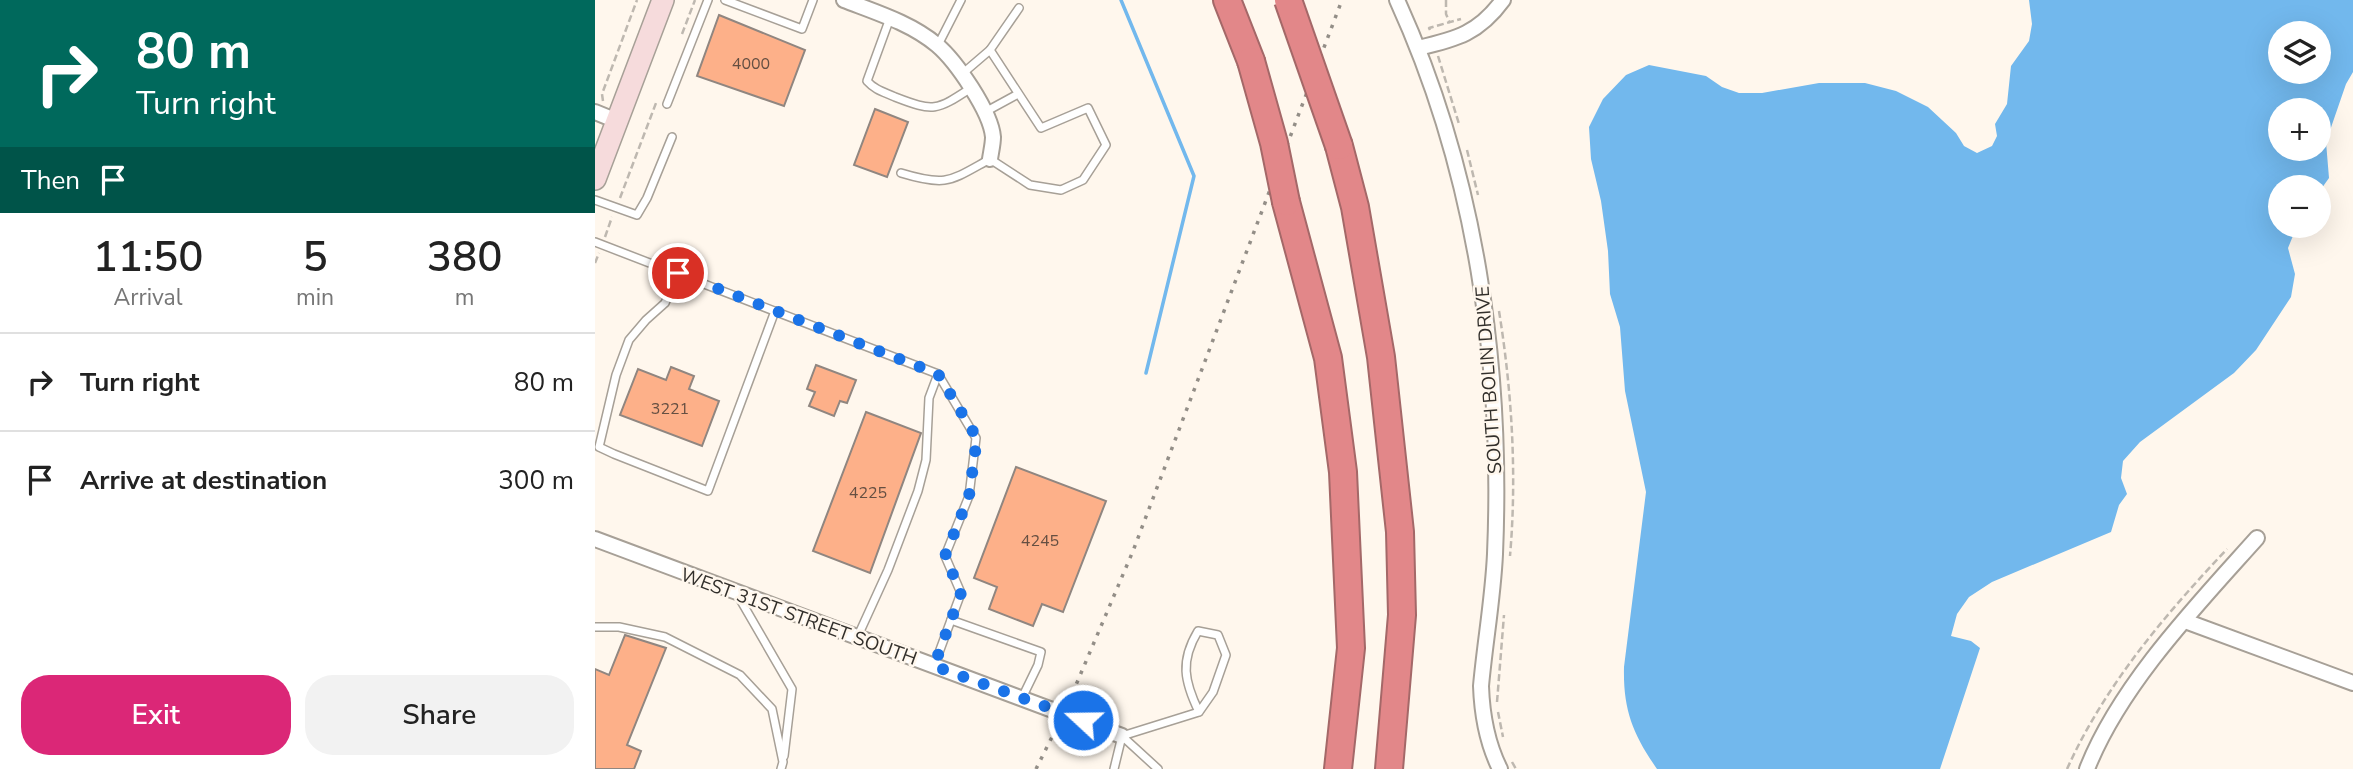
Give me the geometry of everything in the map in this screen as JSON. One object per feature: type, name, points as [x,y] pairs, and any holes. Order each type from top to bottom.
[{"type":"highway","points":[[1227,0],[1251,61],[1328,358],[1343,472],[1351,648],[1338,769]]},
{"type":"highway","points":[[1287,0],[1339,146],[1355,207],[1381,357],[1400,532],[1402,615],[1389,769]]},
{"type":"street","points":[[596,176],[604,116],[663,0]]},
{"type":"street","points":[[844,0],[890,18],[938,45],[971,88],[985,112],[993,136],[990,159]]},
{"type":"street","name":"SOUTH BOLIN DRIVE","points":[[1397,0],[1419,48],[1454,159],[1478,260],[1487,327],[1496,434],[1496,530],[1481,686],[1488,741],[1500,769]]},
{"type":"street","points":[[1419,48],[1465,34],[1482,25],[1503,0]]},
{"type":"street","points":[[2087,769],[2107,724],[2185,621],[2257,538]]},
{"type":"street","name":"WEST 31ST STREET SOUTH","points":[[595,539],[1122,736]]},
{"type":"street","points":[[2185,621],[2353,683]]},
{"type":"lane","points":[[667,104],[708,0]]},
{"type":"lane","points":[[725,0],[802,29],[813,0]]},
{"type":"lane","points":[[938,45],[961,0]]},
{"type":"lane","points":[[961,75],[990,50],[1019,8]]},
{"type":"lane","points":[[890,18],[867,81],[874,89],[928,109],[946,104],[971,88]]},
{"type":"lane","points":[[901,173],[927,180],[950,181],[990,159],[1030,186],[1061,190],[1083,180],[1106,145],[1088,108],[1041,128],[990,50]]},
{"type":"lane","points":[[985,112],[1019,94]]},
{"type":"lane","points":[[595,200],[637,215],[647,198],[672,137]]},
{"type":"lane","points":[[599,243],[938,374],[977,438],[969,496],[945,556],[961,593],[934,666]]},
{"type":"lane","points":[[678,273],[665,303],[629,340],[616,376],[599,447],[708,491],[775,311]]},
{"type":"lane","points":[[857,638],[888,570],[918,491],[926,460],[929,398],[938,374]]},
{"type":"lane","points":[[737,593],[792,689],[782,766]]},
{"type":"lane","points":[[951,620],[1041,652],[1022,698]]},
{"type":"lane","points":[[595,627],[619,627],[665,638],[740,675],[772,709],[782,766]]},
{"type":"lane","points":[[1122,736],[1199,712],[1213,692],[1226,656],[1217,635],[1198,631],[1187,648],[1186,685],[1199,712]]},
{"type":"lane","points":[[1114,769],[1122,736]]},
{"type":"lane","points":[[1122,736],[1158,769]]},
{"type":"path","points":[[604,116],[602,94],[637,0]]},
{"type":"path","points":[[679,43],[695,0]]},
{"type":"path","points":[[1446,0],[1446,14],[1450,23]]},
{"type":"path","points":[[595,263],[599,243],[616,208],[660,94]]},
{"type":"water","points":[[2029,0],[2353,0],[2353,72],[2331,128],[2331,98],[2268,98],[2268,161],[2328,161],[2329,175],[2268,175],[2268,238],[2292,238],[2288,248],[2295,274],[2291,297],[2256,350],[2234,373],[2140,442],[2123,461],[2121,478],[2127,494],[2119,505],[2111,532],[1992,582],[1969,597],[1957,614],[1951,636],[1971,641],[1980,648],[1940,769],[1657,769],[1636,733],[1625,696],[1624,667],[1646,492],[1625,391],[1620,327],[1610,294],[1608,251],[1601,201],[1591,159],[1589,127],[1603,99],[1626,75],[1649,65],[1706,76],[1722,87],[1739,93],[1762,93],[1819,83],[1865,83],[1896,91],[1928,107],[1956,133],[1964,146],[1977,153],[1992,146],[1997,136],[1995,124],[2007,104],[2011,66],[2029,41],[2032,24]]},
{"type":"building","points":[[719,15],[805,50],[784,106],[697,76]]},
{"type":"building","points":[[875,109],[908,122],[887,177],[854,165]]},
{"type":"building","points":[[816,365],[856,380],[847,403],[840,401],[834,416],[809,406],[815,392],[807,389]]},
{"type":"building","points":[[671,367],[694,376],[689,389],[719,401],[702,446],[620,415],[638,369],[666,380]]},
{"type":"building","points":[[866,412],[921,433],[870,573],[813,551]]},
{"type":"building","points":[[1016,467],[1106,501],[1063,612],[1042,604],[1033,626],[989,609],[997,587],[974,578]]},
{"type":"building","points":[[625,635],[666,648],[627,745],[641,751],[634,769],[595,769],[595,669],[609,675]]},
{"type":"waterway","points":[[1121,0],[1194,176],[1146,373]]},
{"type":"railway","points":[[1036,769],[1064,713],[1133,551],[1342,0]]},
{"type":"route","points":[[678,273],[938,374],[977,438],[969,496],[945,556],[961,593],[934,666],[1083,720]]}]
